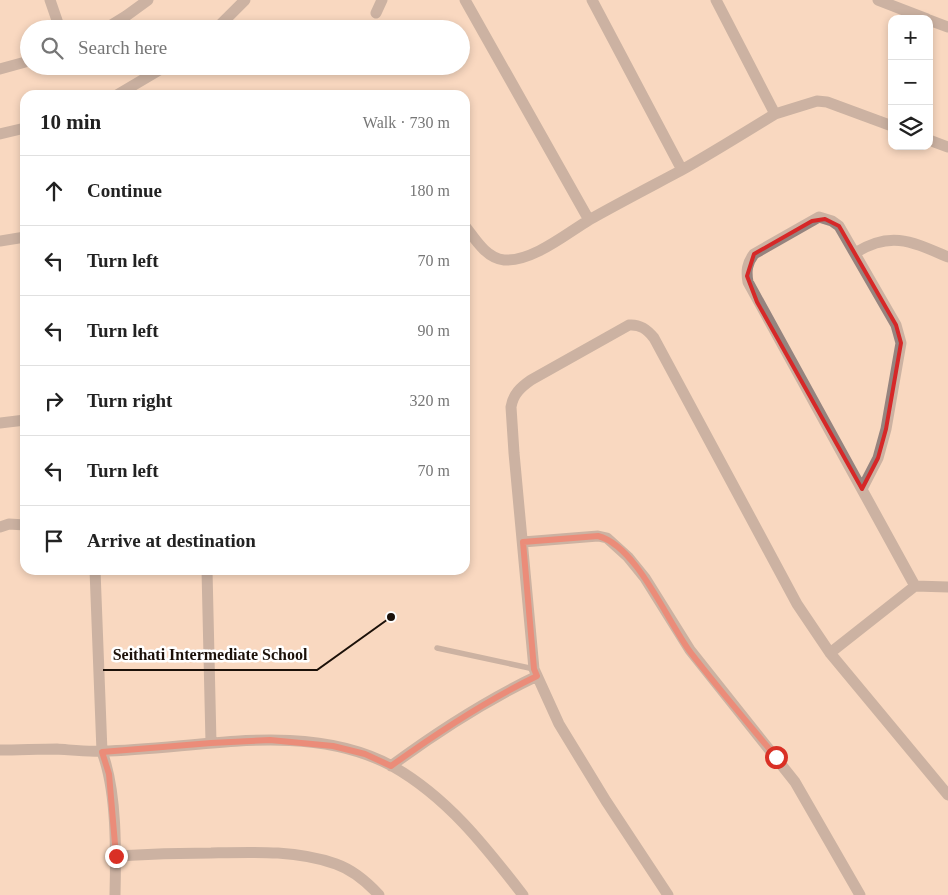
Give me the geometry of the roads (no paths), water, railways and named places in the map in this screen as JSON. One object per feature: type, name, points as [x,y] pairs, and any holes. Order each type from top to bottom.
[{"type":"street","points":[[50,0],[57,20]]},
{"type":"street","points":[[120,20],[148,0]]},
{"type":"street","points":[[225,20],[245,0]]},
{"type":"street","points":[[376,14],[382,0]]},
{"type":"street","points":[[465,0],[589,220]]},
{"type":"street","points":[[592,0],[682,170]]},
{"type":"street","points":[[716,0],[775,114]]},
{"type":"street","points":[[878,0],[917,15]]},
{"type":"street","points":[[933,21],[948,27]]},
{"type":"street","points":[[0,69],[20,63]]},
{"type":"street","points":[[125,90],[151,75]]},
{"type":"street","points":[[470,233],[478,244],[490,255],[502,260],[516,259],[530,254],[682,170],[775,114],[817,101],[827,102],[888,125]]},
{"type":"street","points":[[0,134],[20,129]]},
{"type":"street","points":[[933,141],[948,147]]},
{"type":"street","points":[[862,489],[871,474],[883,444],[901,343],[896,325],[839,226],[832,221],[819,218],[754,254],[748,264],[748,282],[757,302],[915,586]]},
{"type":"street","points":[[0,241],[20,237]]},
{"type":"street","points":[[855,253],[867,246],[886,240],[900,239],[948,257]]},
{"type":"street","points":[[668,895],[559,724],[535,672],[511,407],[515,396],[531,380],[629,325],[641,327],[654,338],[772,560],[797,604],[830,653],[948,795]]},
{"type":"street","points":[[0,423],[20,421]]},
{"type":"street","points":[[0,527],[9,524],[20,525]]},
{"type":"street","points":[[523,542],[598,536],[611,541],[628,557],[645,578],[690,650],[794,782],[860,895]]},
{"type":"street","points":[[95,575],[102,752],[109,774],[116,856],[115,895]]},
{"type":"street","points":[[207,575],[211,743]]},
{"type":"street","points":[[830,653],[915,586],[948,586]]},
{"type":"street","points":[[391,766],[457,721],[515,687],[535,672]]},
{"type":"street","points":[[0,750],[56,749],[102,752],[270,740],[333,746],[365,754],[391,766],[414,780],[447,806],[481,842],[523,895]]},
{"type":"street","points":[[116,856],[246,852],[317,858],[352,872],[371,886],[379,895]]},
{"type":"lane","points":[[437,648],[535,672]]},
{"type":"place","name":"Seithati Intermediate School","points":[[391,617]]}]
